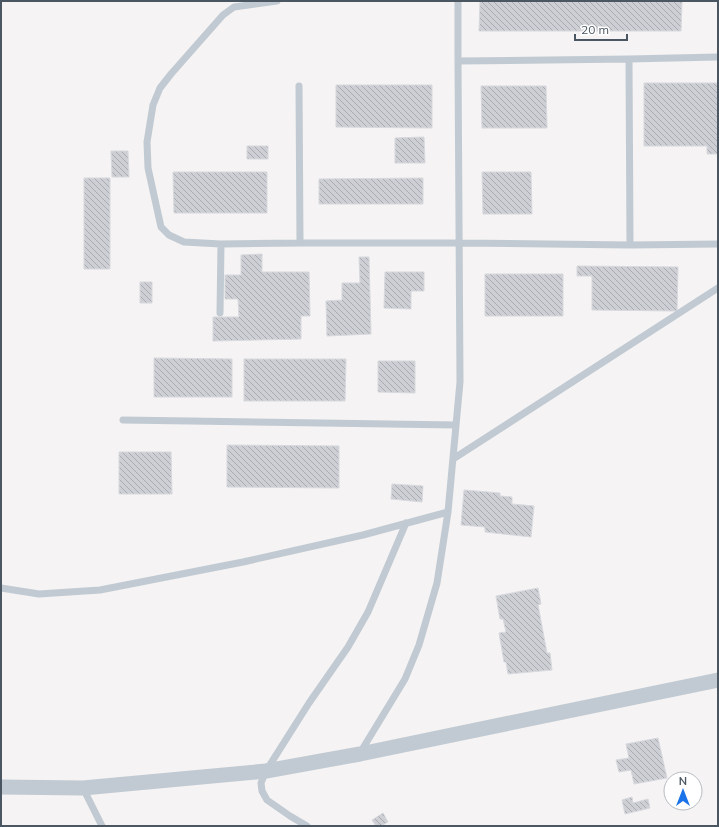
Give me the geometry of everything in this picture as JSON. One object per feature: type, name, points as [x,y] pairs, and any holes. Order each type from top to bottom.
[{"type":"street","points":[[1,787],[83,788],[266,771],[360,754],[718,680]]},
{"type":"lane","points":[[277,1],[234,7],[223,15],[160,88],[153,105],[147,142],[148,168],[161,226],[169,235],[184,242],[220,244],[718,244]]},
{"type":"lane","points":[[360,754],[405,679],[418,645],[437,584],[448,512],[460,382],[458,1]]},
{"type":"lane","points":[[458,61],[629,59],[718,56]]},
{"type":"lane","points":[[629,59],[630,245]]},
{"type":"lane","points":[[299,86],[300,243]]},
{"type":"lane","points":[[220,244],[220,313]]},
{"type":"lane","points":[[453,459],[718,288]]},
{"type":"lane","points":[[122,420],[456,424]]},
{"type":"lane","points":[[1,588],[39,594],[100,590],[243,562],[363,535],[448,512]]},
{"type":"lane","points":[[307,826],[267,800],[262,792],[261,783],[266,771],[309,703],[348,647],[368,612],[406,523]]},
{"type":"lane","points":[[83,788],[102,826]]},
{"type":"building","points":[[480,1],[682,1],[681,31],[479,31]]},
{"type":"building","points":[[644,83],[718,83],[718,154],[707,154],[707,146],[644,146]]},
{"type":"building","points":[[336,85],[432,85],[432,128],[336,127]]},
{"type":"building","points":[[481,86],[546,86],[547,128],[482,128]]},
{"type":"building","points":[[424,137],[425,163],[395,163],[395,138]]},
{"type":"building","points":[[247,146],[268,146],[268,159],[247,159]]},
{"type":"building","points":[[111,151],[128,151],[129,177],[112,177]]},
{"type":"building","points":[[173,172],[267,172],[267,213],[174,213]]},
{"type":"building","points":[[482,172],[531,172],[532,214],[483,214]]},
{"type":"building","points":[[84,178],[110,178],[110,269],[84,269]]},
{"type":"building","points":[[423,178],[423,204],[319,204],[319,179]]},
{"type":"building","points":[[262,254],[262,272],[309,272],[310,316],[301,316],[301,339],[213,341],[213,317],[239,317],[238,299],[225,299],[225,275],[241,275],[241,255]]},
{"type":"building","points":[[359,257],[369,257],[371,334],[327,336],[326,301],[342,300],[342,283],[360,283]]},
{"type":"building","points":[[577,266],[678,267],[677,311],[592,310],[592,276],[577,276]]},
{"type":"building","points":[[385,272],[424,272],[424,291],[411,291],[411,309],[384,308]]},
{"type":"building","points":[[485,274],[563,274],[563,316],[485,316]]},
{"type":"building","points":[[140,282],[152,282],[152,303],[140,303]]},
{"type":"building","points":[[154,358],[232,359],[232,397],[154,397]]},
{"type":"building","points":[[244,359],[346,359],[345,401],[244,401]]},
{"type":"building","points":[[378,361],[415,361],[415,393],[378,392]]},
{"type":"building","points":[[227,445],[339,446],[339,488],[227,487]]},
{"type":"building","points":[[119,452],[171,452],[172,494],[119,494]]},
{"type":"building","points":[[392,484],[423,486],[422,502],[391,499]]},
{"type":"building","points":[[464,490],[500,493],[500,496],[512,497],[512,504],[534,506],[531,537],[485,532],[485,527],[461,525]]},
{"type":"building","points":[[538,588],[541,604],[538,605],[547,653],[550,653],[552,670],[508,674],[506,662],[504,662],[499,633],[506,632],[503,619],[500,619],[496,596]]},
{"type":"building","points":[[658,738],[665,771],[663,771],[663,779],[634,784],[631,770],[619,772],[616,760],[629,758],[626,744]]},
{"type":"building","points":[[632,797],[633,803],[648,799],[650,808],[625,814],[622,800]]},
{"type":"building","points":[[383,813],[388,822],[381,826],[376,826],[372,820]]}]
